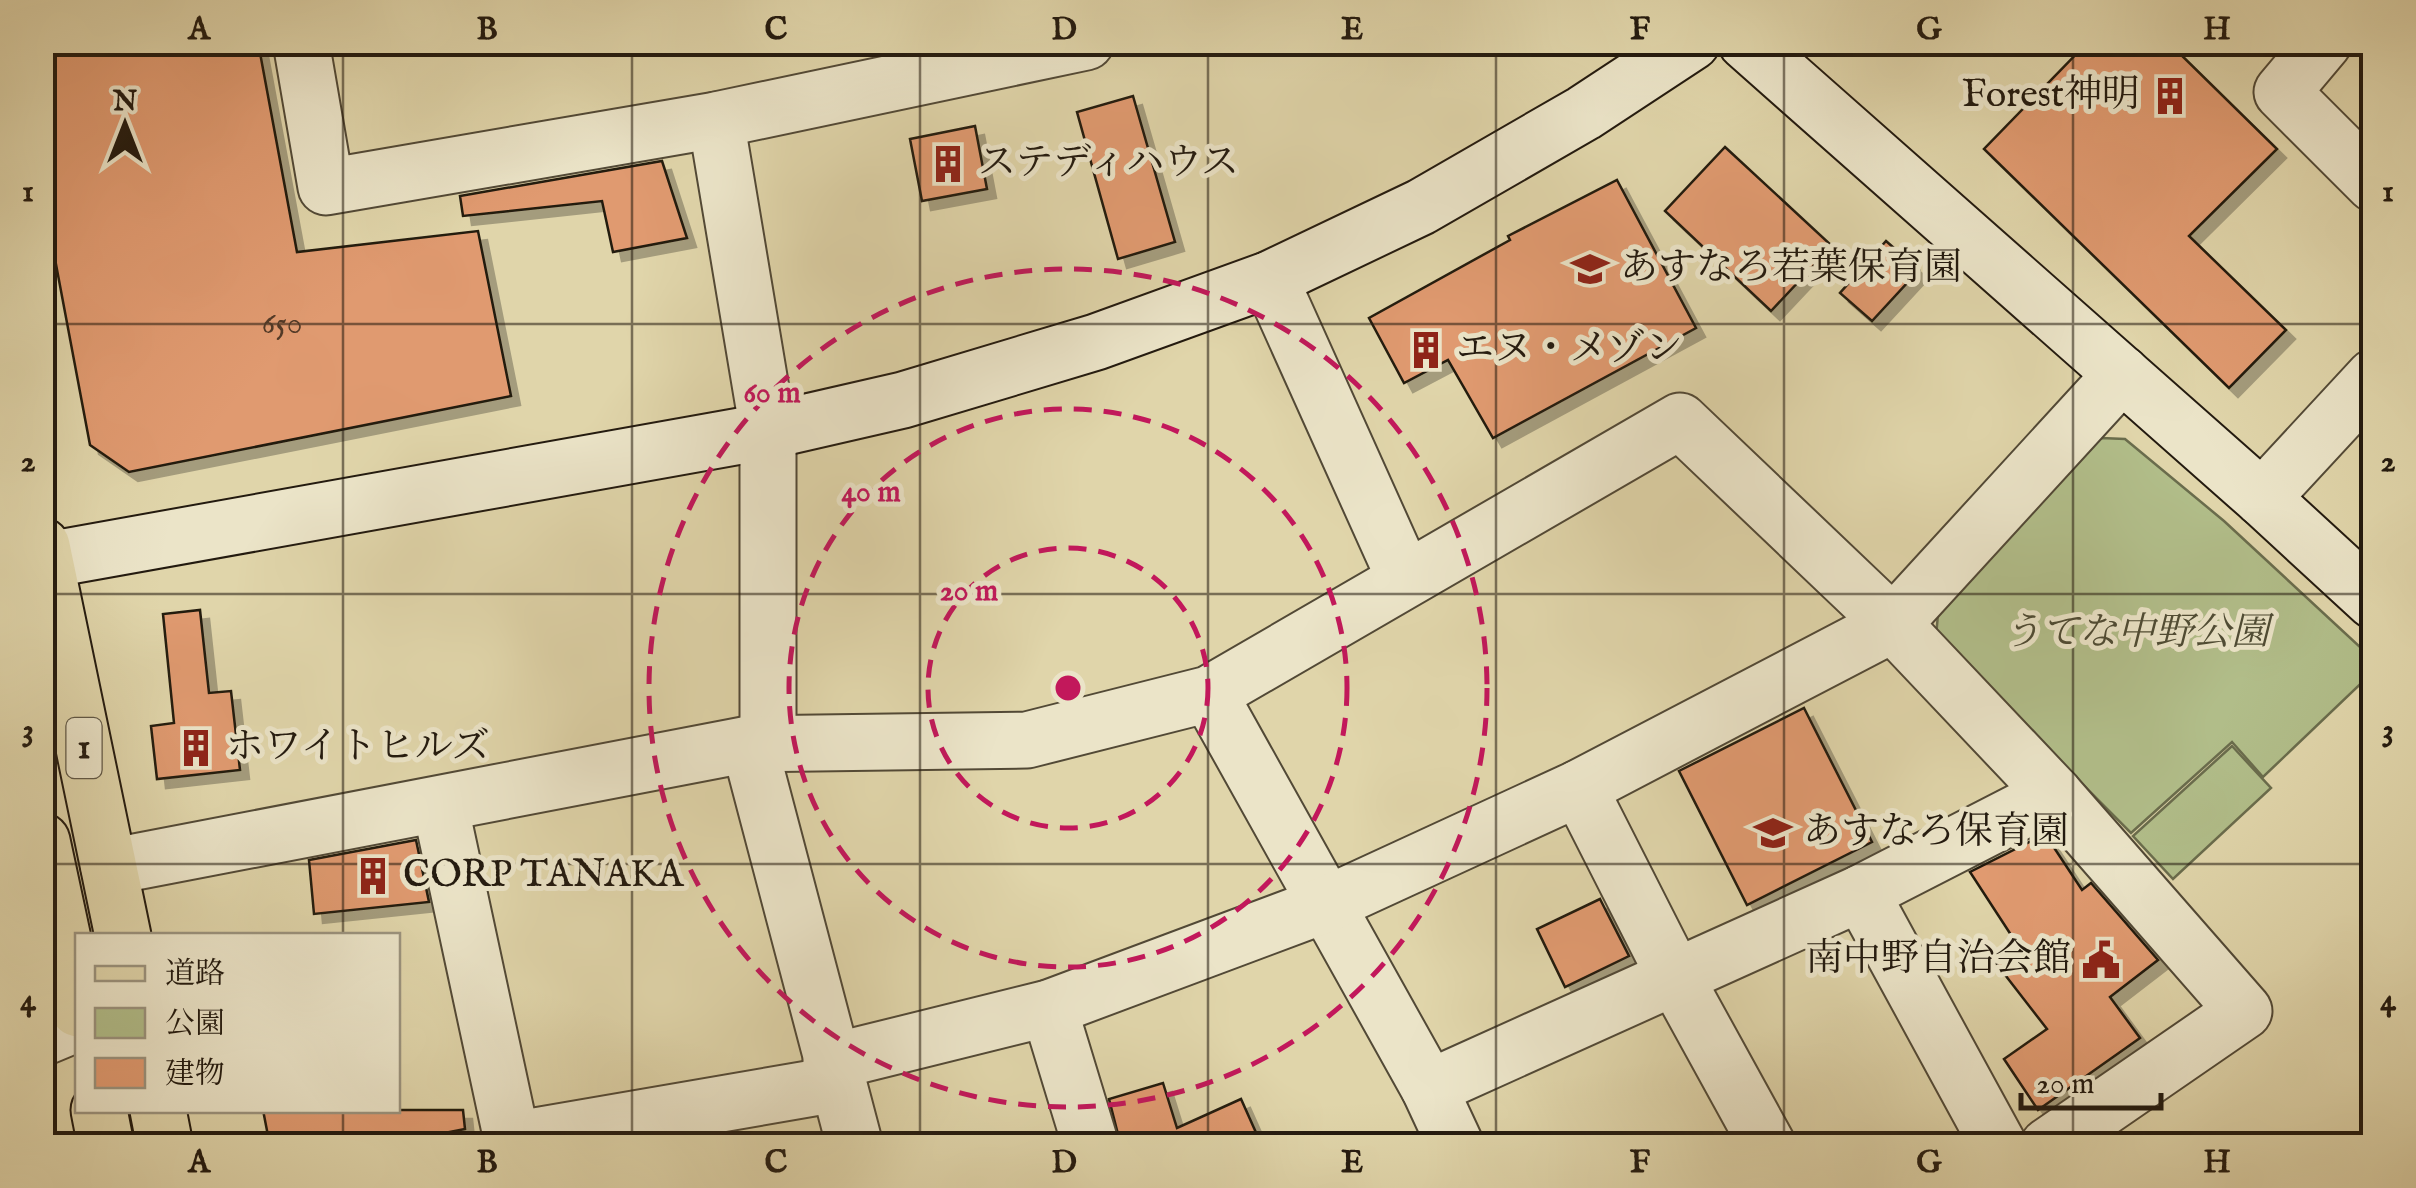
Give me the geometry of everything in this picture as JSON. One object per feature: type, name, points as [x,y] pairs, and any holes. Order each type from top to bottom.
[{"type":"main road","name":"1","points":[[44,556],[122,933]]},
{"type":"main road","points":[[42,841],[75,995]]},
{"type":"main road","points":[[99,1113],[106,1146]]},
{"type":"main road","points":[[158,1113],[164,1146]]},
{"type":"street","points":[[301,42],[326,188],[716,120],[1086,42]]},
{"type":"street","points":[[44,556],[768,430],[903,400],[1043,358],[1270,279],[1421,207],[1584,113],[1692,42]]},
{"type":"street","points":[[1746,42],[2374,601]]},
{"type":"street","points":[[2324,42],[2282,92],[2374,184]]},
{"type":"street","points":[[716,120],[768,430],[758,744],[834,1073],[855,1146]]},
{"type":"street","points":[[1270,279],[1405,578]]},
{"type":"street","points":[[440,805],[512,1140],[834,1073],[1048,1008],[1327,904],[1579,788],[1894,624],[2122,374]]},
{"type":"street","points":[[2262,498],[2374,377]]},
{"type":"street","points":[[109,868],[758,744],[1027,740],[1209,694],[1680,421],[1894,624],[2054,794],[2244,1012],[2048,1146]]},
{"type":"street","points":[[1209,694],[1429,1088],[1456,1146]]},
{"type":"street","points":[[1579,788],[1675,978],[1768,1146]]},
{"type":"street","points":[[1429,1088],[1861,893],[2054,794]]},
{"type":"street","points":[[1861,893],[1999,1146]]},
{"type":"street","points":[[1048,1008],[1092,1146]]},
{"type":"street","points":[[42,1038],[75,1024]]},
{"type":"green space","name":"うてな中野公園","points":[[2101,438],[2125,439],[2224,521],[2373,659],[2373,672],[2263,777],[2232,742],[2131,833],[1936,637],[1938,614]]},
{"type":"green space","points":[[2232,746],[2271,788],[2173,879],[2133,836]]},
{"type":"building","points":[[42,42],[258,42],[297,252],[478,231],[511,396],[129,472],[90,445],[42,190]]},
{"type":"building","points":[[2088,42],[2168,42],[2277,149],[2189,236],[2286,330],[2229,388],[1984,149]]},
{"type":"building","points":[[1133,96],[1175,242],[1118,259],[1077,112]]},
{"type":"building","name":"ステディハウス","points":[[975,126],[987,189],[922,201],[910,139]]},
{"type":"building","points":[[1725,147],[1832,246],[1771,311],[1665,211]]},
{"type":"building","points":[[662,161],[687,238],[613,252],[602,201],[463,216],[460,196]]},
{"type":"building","points":[[1617,180],[1696,328],[1493,438],[1448,360],[1404,383],[1369,318],[1510,240],[1508,236]]},
{"type":"building","points":[[1886,241],[1919,270],[1872,321],[1840,293]]},
{"type":"building","points":[[200,610],[209,693],[231,691],[240,770],[157,779],[151,726],[174,723],[163,614]]},
{"type":"building","points":[[1804,708],[1872,842],[1747,905],[1679,771]]},
{"type":"building","points":[[2045,834],[2082,890],[2091,883],[2158,960],[2110,997],[2140,1038],[2038,1110],[2004,1059],[2047,1029],[1992,958],[2015,941],[1970,872]]},
{"type":"building","name":"CORP TANAKA","points":[[416,840],[429,902],[314,914],[309,860]]},
{"type":"building","points":[[1600,899],[1629,956],[1565,987],[1537,929]]},
{"type":"building","points":[[1163,1083],[1177,1128],[1241,1099],[1262,1146],[1121,1146],[1109,1099]]},
{"type":"building","points":[[463,1110],[465,1129],[378,1146],[270,1146],[264,1113]]},
{"type":"place","name":"Forest神明","points":[[2170,96]]},
{"type":"place","name":"ステディハウス","points":[[948,164]]},
{"type":"place","name":"あすなろ若葉保育園","points":[[1590,269]]},
{"type":"place","name":"エヌ・メゾン","points":[[1426,350]]},
{"type":"place","name":"ホワイトヒルズ","points":[[196,748]]},
{"type":"place","name":"あすなろ保育園","points":[[1773,833]]},
{"type":"place","name":"CORP TANAKA","points":[[373,876]]},
{"type":"place","name":"南中野自治会館","points":[[2101,960]]}]
